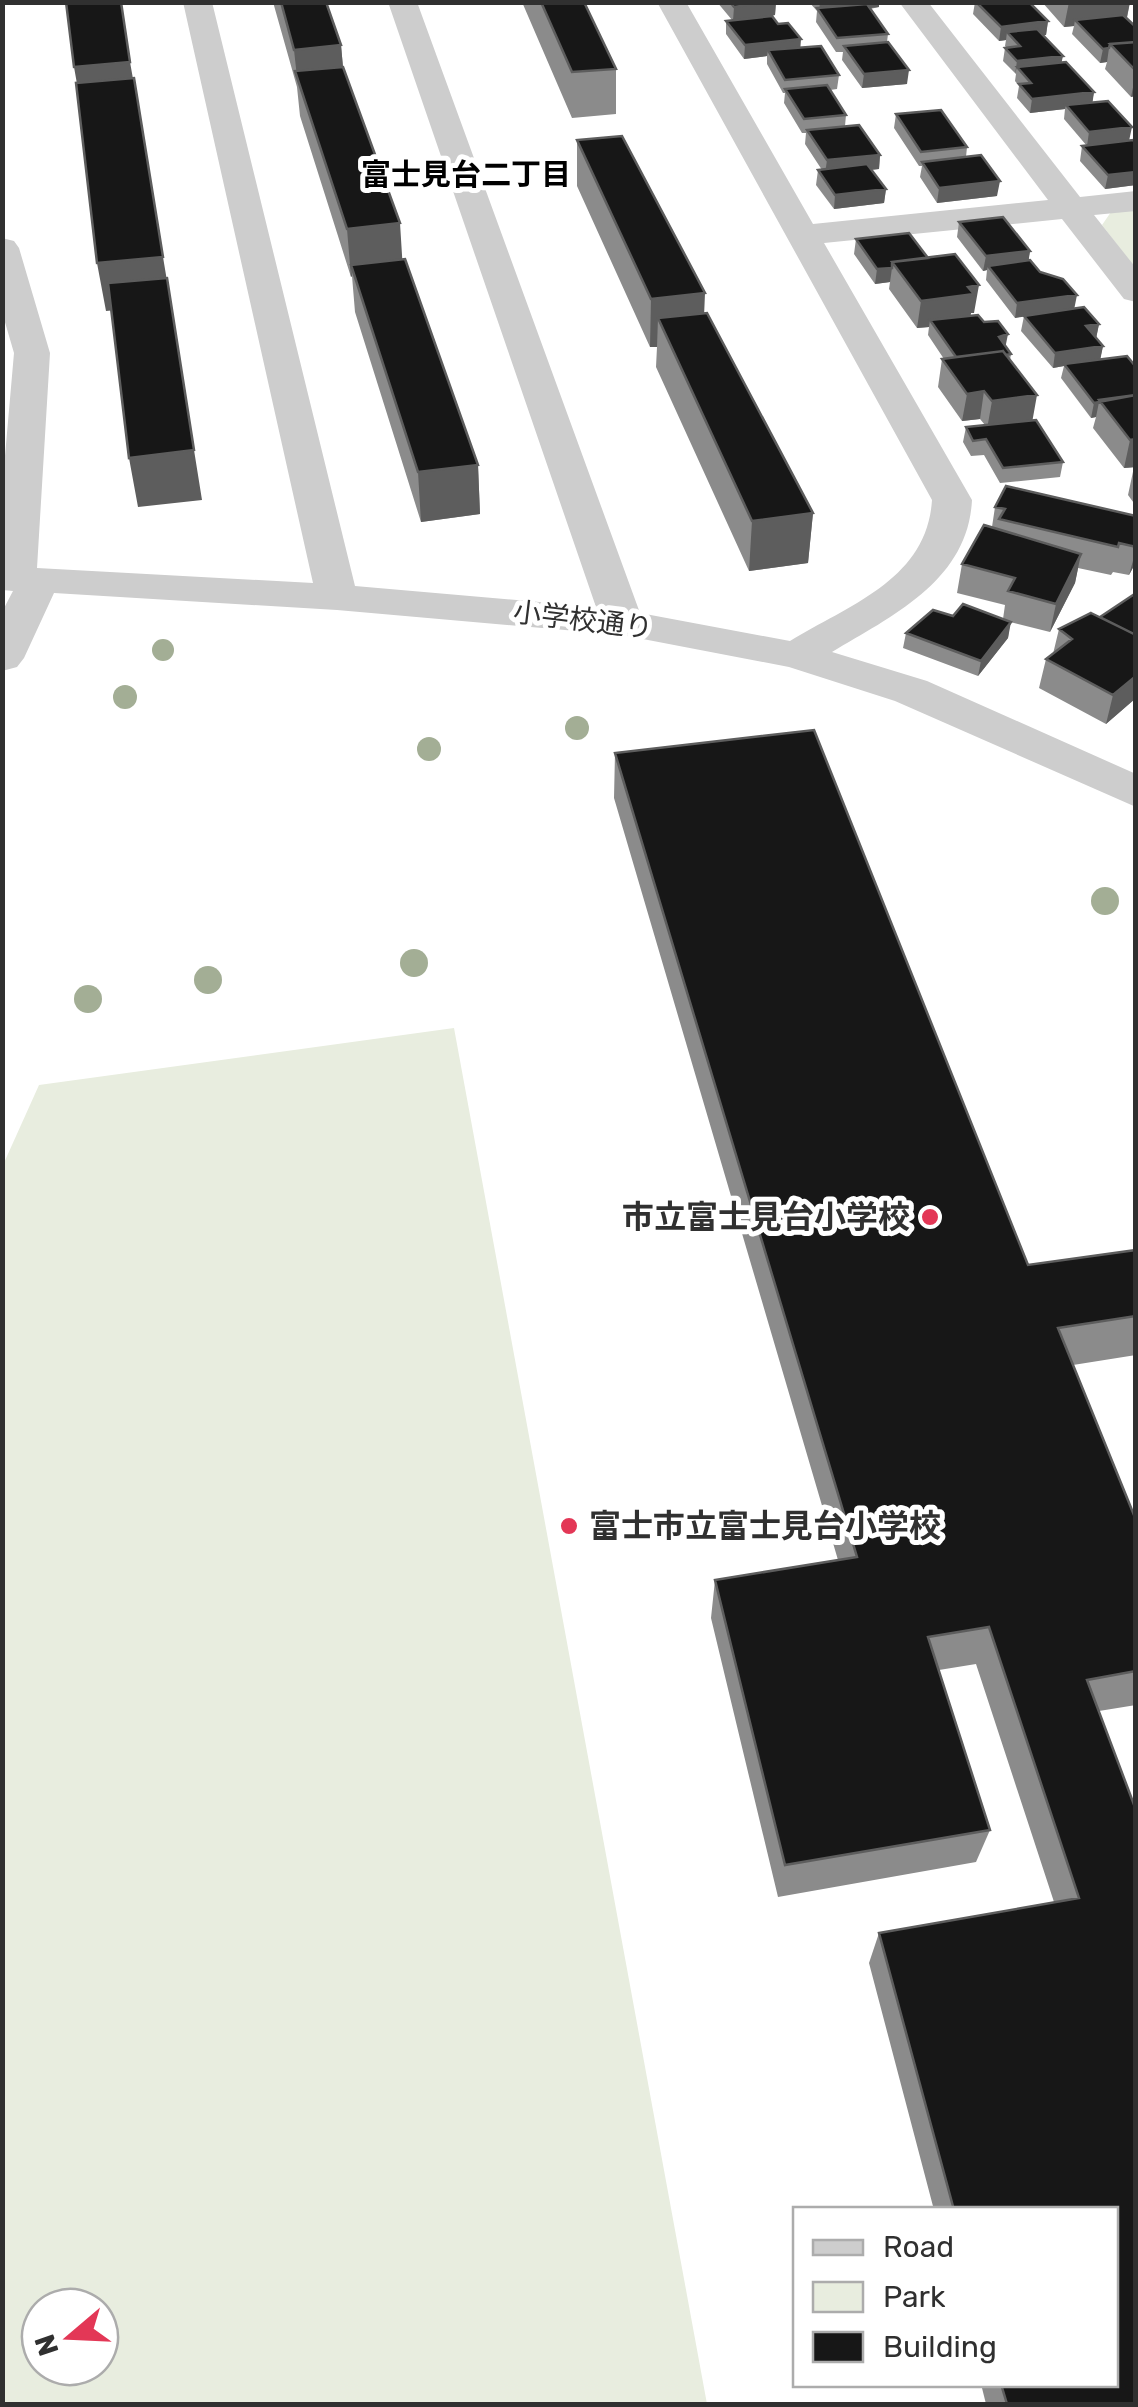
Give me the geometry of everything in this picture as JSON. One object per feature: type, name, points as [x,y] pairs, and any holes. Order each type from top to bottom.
[{"type":"street","points":[[198,2],[337,597]]},
{"type":"street","points":[[402,2],[622,622]]},
{"type":"street","points":[[671,2],[952,500],[950,530],[938,555],[910,582],[797,655]]},
{"type":"street","points":[[914,2],[1136,292]]},
{"type":"street","points":[[802,235],[1136,201]]},
{"type":"street","points":[[2,248],[32,353],[19,579],[2,658]]},
{"type":"street","name":"小学校通り","points":[[19,579],[337,597],[622,622],[797,655],[912,691],[1136,792]]},
{"type":"green space","points":[[1135,209],[1135,268],[1102,225],[1111,212]]},
{"type":"green space","points":[[454,1028],[707,2404],[3,2404],[3,1165],[39,1085]]},
{"type":"building","points":[[66,2],[121,2],[130,62],[74,67]]},
{"type":"building","points":[[281,2],[326,2],[341,45],[294,50]]},
{"type":"building","points":[[541,2],[584,2],[616,69],[572,72]]},
{"type":"building","points":[[730,2],[770,2],[734,7]]},
{"type":"building","points":[[976,2],[1029,2],[1048,21],[1001,27]]},
{"type":"building","points":[[867,4],[888,34],[837,38],[817,8]]},
{"type":"building","points":[[1123,15],[1136,27],[1136,42],[1110,44],[1103,49],[1075,20]]},
{"type":"building","points":[[772,16],[778,24],[788,23],[801,39],[745,45],[726,21]]},
{"type":"building","points":[[1037,29],[1063,56],[1017,61],[1005,48],[1020,46],[1007,32]]},
{"type":"building","points":[[888,42],[909,70],[864,74],[844,46]]},
{"type":"building","points":[[1136,42],[1136,71],[1110,44]]},
{"type":"building","points":[[821,46],[839,75],[785,80],[768,50]]},
{"type":"building","points":[[1066,62],[1094,92],[1032,99],[1019,84],[1031,83],[1017,67]]},
{"type":"building","points":[[343,67],[400,223],[347,229],[295,71]]},
{"type":"building","points":[[134,78],[163,257],[97,263],[76,83]]},
{"type":"building","points":[[827,85],[846,115],[804,119],[785,89]]},
{"type":"building","points":[[1108,101],[1132,127],[1089,132],[1066,105]]},
{"type":"building","points":[[941,110],[967,147],[921,152],[896,114]]},
{"type":"building","points":[[859,125],[880,155],[827,160],[807,130]]},
{"type":"building","points":[[622,136],[705,293],[651,299],[577,140]]},
{"type":"building","points":[[1133,140],[1136,172],[1108,175],[1082,146]]},
{"type":"building","points":[[981,155],[1000,181],[939,188],[922,162]]},
{"type":"building","points":[[867,164],[886,189],[835,195],[818,170]]},
{"type":"building","points":[[1003,217],[1030,251],[986,256],[959,222]]},
{"type":"building","points":[[909,233],[928,258],[892,262],[892,268],[877,269],[856,239]]},
{"type":"building","points":[[955,254],[979,285],[968,287],[974,294],[921,301],[892,262]]},
{"type":"building","points":[[405,259],[478,465],[418,472],[351,265]]},
{"type":"building","points":[[1030,260],[1040,272],[1063,279],[1077,295],[1017,303],[988,266]]},
{"type":"building","points":[[167,278],[194,450],[129,458],[108,283]]},
{"type":"building","points":[[1084,307],[1099,324],[1086,326],[1103,346],[1055,353],[1024,316]]},
{"type":"building","points":[[707,313],[813,513],[752,521],[658,318]]},
{"type":"building","points":[[978,315],[984,322],[998,321],[1008,334],[999,337],[1011,354],[1003,351],[956,357],[930,320]]},
{"type":"building","points":[[1003,351],[1037,395],[992,401],[984,391],[967,394],[942,359]]},
{"type":"building","points":[[1127,356],[1136,367],[1136,395],[1094,403],[1064,364]]},
{"type":"building","points":[[1136,395],[1136,439],[1130,440],[1099,400]]},
{"type":"building","points":[[1036,420],[1063,462],[1003,468],[986,439],[973,441],[966,427]]},
{"type":"building","points":[[1006,486],[1136,516],[1136,547],[1119,543],[1118,547],[999,519],[1005,509],[995,507]]},
{"type":"building","points":[[984,525],[1081,554],[1056,604],[1008,591],[1015,578],[962,564]]},
{"type":"building","points":[[1136,593],[1136,635],[1100,617]]},
{"type":"building","points":[[963,604],[1011,622],[981,661],[906,633],[933,610],[953,616]]},
{"type":"building","points":[[1091,613],[1136,635],[1136,676],[1113,695],[1046,659],[1072,639],[1059,629]]},
{"type":"building","points":[[814,730],[1028,1265],[1136,1250],[1136,1316],[1058,1328],[1136,1520],[1136,1671],[1087,1680],[1136,1810],[1136,2404],[1007,2404],[1002,2387],[1118,2387],[1118,2207],[953,2207],[879,1933],[1079,1898],[989,1627],[928,1637],[990,1830],[785,1865],[715,1580],[857,1557],[615,753]]},
{"type":"place","name":"市立富士見台小学校","points":[[930,1217]]},
{"type":"place","name":"富士市立富士見台小学校","points":[[569,1526]]},
{"type":"district","name":"富士見台二丁目","points":[[466,175]]}]
